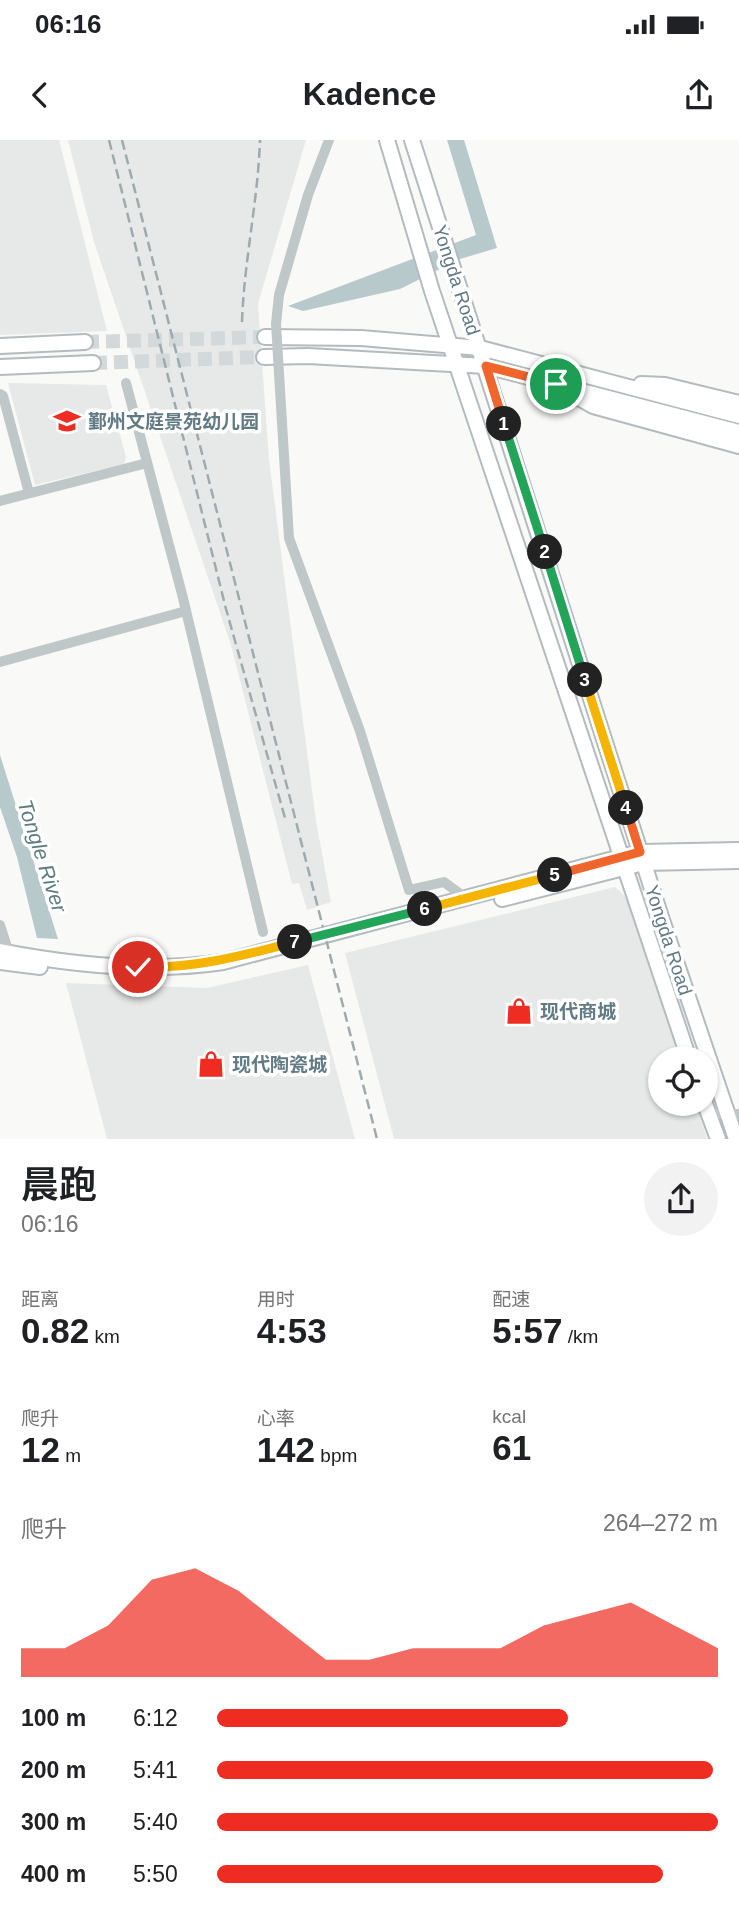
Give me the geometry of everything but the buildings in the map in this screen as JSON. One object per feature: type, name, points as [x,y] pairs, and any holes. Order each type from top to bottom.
[{"type":"main road","name":"Yongda Road","points":[[387,140],[432,291],[621,863],[684,1046]]},
{"type":"main road","name":"Yongda Road","points":[[412,140],[641,858],[733,1114],[736,1139]]},
{"type":"main road","points":[[265,337],[361,338],[480,348],[739,416]]},
{"type":"main road","points":[[0,346],[85,342]]},
{"type":"main road","points":[[264,357],[308,356],[486,366],[739,432]]},
{"type":"main road","points":[[0,367],[93,363]]},
{"type":"main road","points":[[556,384],[593,406],[739,446]]},
{"type":"main road","points":[[616,384],[665,385],[739,403]]},
{"type":"main road","points":[[3,955],[157,977],[209,972],[641,858],[739,850]]},
{"type":"main road","points":[[641,858],[739,861]]},
{"type":"main road","points":[[3,955],[138,967],[199,965],[621,863]]},
{"type":"main road","points":[[710,1116],[718,1139]]},
{"type":"street","points":[[329,140],[304,208],[279,295],[276,324],[289,538],[360,731],[409,890],[444,882],[467,899]]},
{"type":"street","points":[[126,383],[186,611],[263,932]]},
{"type":"street","points":[[0,394],[4,396],[29,493]]},
{"type":"street","points":[[0,500],[147,463]]},
{"type":"street","points":[[0,662],[186,611]]},
{"type":"street","points":[[0,925],[3,955]]},
{"type":"shaded area","points":[[0,140],[59,140],[107,331],[0,335]]},
{"type":"shaded area","points":[[68,140],[306,140],[258,304],[269,460],[316,821],[331,902],[307,910],[299,883],[292,884],[231,645],[94,242]]},
{"type":"shaded area","points":[[447,140],[464,140],[497,248],[460,259],[400,289],[303,311],[288,306],[476,235]]},
{"type":"shaded area","name":"鄞州文庭景苑幼儿园","points":[[8,383],[106,385],[126,457],[124,464],[35,485]]},
{"type":"shaded area","points":[[0,755],[58,939],[37,938],[17,857],[0,807]]},
{"type":"shaded area","name":"现代商城","points":[[615,887],[627,898],[676,1046],[648,1046],[648,1116],[700,1116],[707,1139],[394,1139],[345,953]]},
{"type":"shaded area","name":"现代陶瓷城","points":[[308,965],[355,1139],[107,1139],[66,983],[207,988]]},
{"type":"tunnel","points":[[85,342],[265,337]]},
{"type":"tunnel","points":[[93,363],[264,357]]},
{"type":"railway","points":[[109,140],[226,609],[285,818]]},
{"type":"railway","points":[[122,140],[377,1139]]},
{"type":"railway","points":[[242,322],[260,140]]},
{"type":"place","name":"鄞州文庭景苑幼儿园","points":[[67,421]]},
{"type":"place","name":"现代商城","points":[[519,1011]]},
{"type":"place","name":"现代陶瓷城","points":[[211,1064]]},
{"type":"route","points":[[138,967],[163,968],[223,962],[640,852],[486,366],[556,384]]},
{"type":"water label","name":"Tongle River","points":[[42,856]]}]
